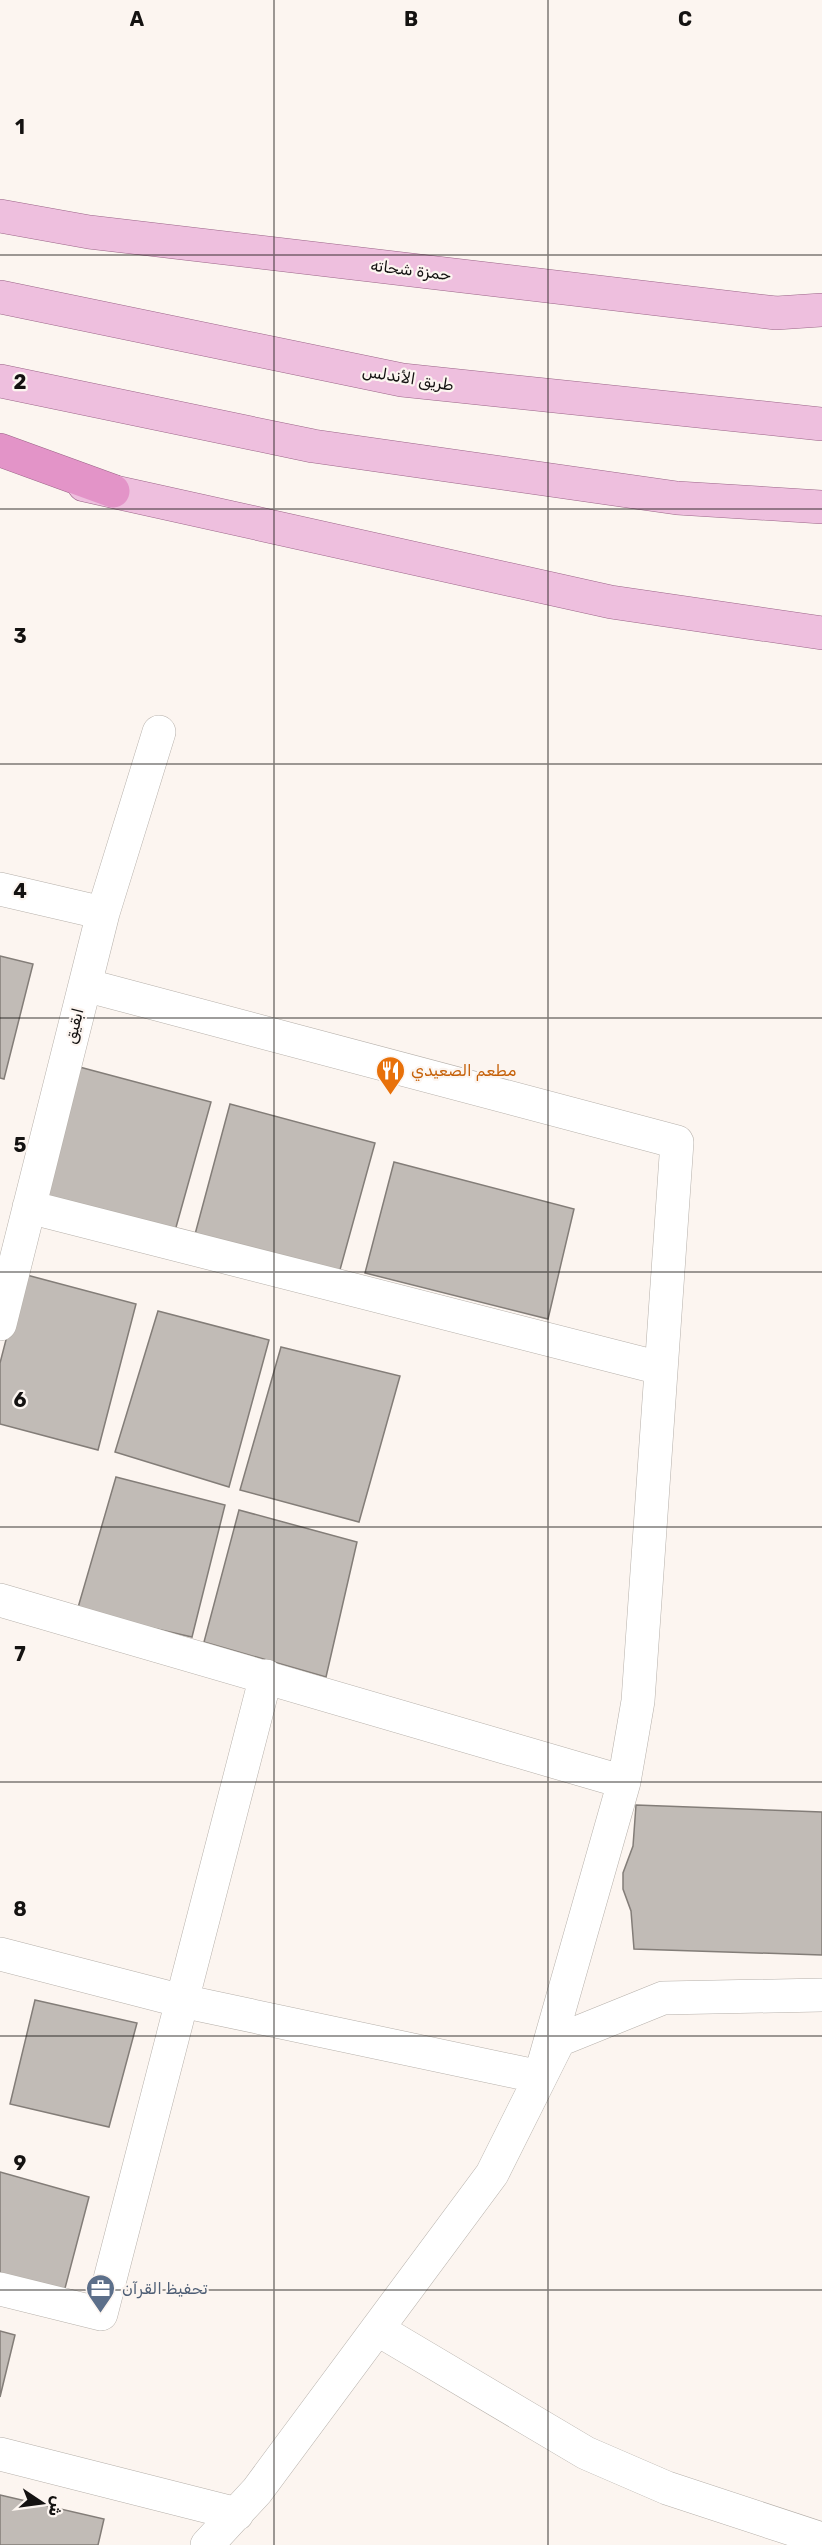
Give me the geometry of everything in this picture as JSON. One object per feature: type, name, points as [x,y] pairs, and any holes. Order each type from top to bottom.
[{"type":"highway","points":[[0,450],[113,491]]},
{"type":"main road","name":"حمزة شحاته","points":[[0,216],[89,232],[776,313],[822,310]]},
{"type":"main road","points":[[0,229],[89,232]]},
{"type":"main road","name":"طريق الأندلس","points":[[0,297],[402,380],[822,424]]},
{"type":"main road","points":[[0,381],[324,447],[677,498],[822,507]]},
{"type":"main road","points":[[0,466],[611,602],[822,633]]},
{"type":"street","name":"ابقيق","points":[[0,1324],[102,913],[159,732]]},
{"type":"street","points":[[0,889],[102,913]]},
{"type":"street","points":[[85,985],[677,1143],[638,1701],[624,1782],[540,2078]]},
{"type":"street","points":[[29,1207],[660,1368]]},
{"type":"street","points":[[0,1600],[624,1782]]},
{"type":"street","points":[[0,2289],[101,2314],[266,1676]]},
{"type":"street","points":[[0,1954],[182,2001],[540,2078]]},
{"type":"street","points":[[207,2545],[257,2492],[492,2174],[559,2040],[663,1998],[822,1995]]},
{"type":"street","points":[[377,2329],[586,2453],[667,2488],[822,2540]]},
{"type":"street","points":[[0,2454],[237,2514]]},
{"type":"building","points":[[0,956],[33,964],[4,1079],[0,1078]]},
{"type":"building","points":[[72,1065],[211,1102],[173,1238],[36,1200]]},
{"type":"building","points":[[230,1104],[375,1143],[338,1277],[194,1238]]},
{"type":"building","points":[[394,1162],[574,1209],[548,1319],[365,1273]]},
{"type":"building","points":[[23,1274],[136,1304],[98,1450],[0,1424],[0,1363]]},
{"type":"building","points":[[158,1311],[269,1340],[229,1487],[115,1452]]},
{"type":"building","points":[[281,1347],[400,1376],[359,1522],[240,1490]]},
{"type":"building","points":[[116,1477],[225,1505],[192,1637],[77,1611]]},
{"type":"building","points":[[239,1510],[357,1542],[326,1677],[204,1642]]},
{"type":"building","points":[[636,1805],[822,1812],[822,1955],[634,1949],[631,1911],[623,1889],[623,1873],[633,1846]]},
{"type":"building","points":[[35,2000],[137,2023],[109,2127],[10,2104]]},
{"type":"building","points":[[0,2172],[89,2197],[64,2292],[0,2274]]},
{"type":"building","points":[[0,2331],[15,2335],[0,2397]]},
{"type":"building","points":[[0,2495],[104,2519],[98,2545],[0,2545]]},
{"type":"place","name":"مطعم الصعيدي","points":[[390,1096]]},
{"type":"place","name":"تحفيظ القرآن","points":[[101,2314]]}]
